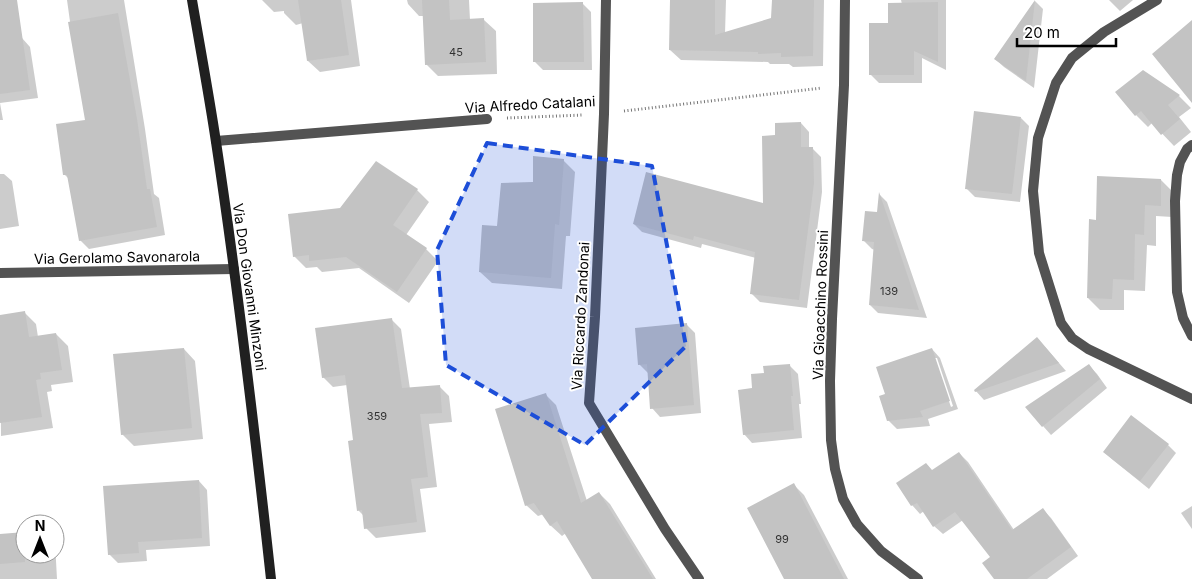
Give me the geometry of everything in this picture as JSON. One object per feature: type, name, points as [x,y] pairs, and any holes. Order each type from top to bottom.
[{"type":"street","name":"Via Don Giovanni Minzoni","points":[[192,0],[216,141],[234,269],[271,579]]},
{"type":"street","name":"Via Riccardo Zandonai","points":[[606,0],[604,114],[590,403],[665,529],[699,579]]},
{"type":"street","name":"Via Gioacchino Rossini","points":[[844,0],[844,85],[830,381],[831,440],[835,469],[843,499],[857,524],[881,551],[918,579]]},
{"type":"street","points":[[1157,0],[1104,32],[1072,58],[1056,83],[1038,138],[1033,191],[1039,253],[1060,322],[1072,338],[1088,350],[1192,399]]},
{"type":"street","name":"Via Alfredo Catalani","points":[[216,141],[487,119]]},
{"type":"street","points":[[1192,145],[1187,149],[1180,162],[1175,201],[1177,292],[1183,318],[1192,336]]},
{"type":"street","name":"Via Gerolamo Savonarola","points":[[0,273],[234,269]]},
{"type":"path","name":"Via Alfredo Catalani","points":[[487,119],[604,114],[844,85]]},
{"type":"highlighted area","points":[[487,143],[652,166],[686,346],[585,445],[446,365],[437,250]]},
{"type":"building","points":[[0,0],[17,0],[30,90],[0,94]]},
{"type":"building","points":[[298,0],[341,0],[349,55],[307,61]]},
{"type":"building","points":[[422,0],[449,0],[450,20],[484,18],[486,62],[425,65]]},
{"type":"building","points":[[670,0],[715,0],[715,35],[771,18],[772,0],[814,0],[813,56],[781,57],[781,53],[758,54],[758,52],[669,50]]},
{"type":"building","points":[[1035,0],[1026,81],[994,59]]},
{"type":"building","points":[[583,2],[584,62],[533,62],[533,3]]},
{"type":"building","points":[[938,2],[938,62],[914,51],[914,75],[869,75],[869,23],[888,23],[888,3]]},
{"type":"building","points":[[118,13],[137,119],[147,189],[150,189],[157,227],[79,241],[67,175],[63,175],[56,124],[85,120],[68,22]]},
{"type":"building","points":[[1192,20],[1192,103],[1152,54]]},
{"type":"building","points":[[1143,70],[1180,95],[1168,105],[1180,119],[1161,135],[1141,111],[1135,116],[1115,92]]},
{"type":"building","points":[[974,111],[1021,117],[1012,194],[965,189]]},
{"type":"building","points":[[801,122],[801,147],[813,147],[814,183],[799,300],[750,294],[755,252],[694,236],[693,240],[633,224],[646,172],[763,203],[762,136],[775,135],[775,123]]},
{"type":"building","points":[[533,156],[564,159],[559,225],[555,224],[551,278],[479,272],[482,225],[497,226],[501,183],[533,182]]},
{"type":"building","points":[[376,161],[418,189],[393,225],[427,248],[397,292],[346,257],[309,261],[309,255],[293,257],[288,214],[340,208]]},
{"type":"building","points":[[1097,176],[1161,179],[1161,206],[1145,205],[1144,235],[1135,234],[1134,280],[1113,279],[1112,299],[1087,298],[1089,219],[1096,220]]},
{"type":"building","points":[[879,192],[919,310],[869,305],[874,242],[862,241],[865,211],[877,212]]},
{"type":"building","points":[[25,311],[29,337],[56,333],[62,370],[40,373],[41,379],[36,380],[42,417],[0,423],[0,315]]},
{"type":"building","points":[[392,318],[402,388],[440,385],[442,413],[420,414],[428,477],[411,479],[417,522],[364,529],[362,510],[357,511],[348,441],[353,440],[345,375],[322,378],[315,328]]},
{"type":"building","points":[[687,323],[694,405],[650,409],[647,364],[638,365],[635,328]]},
{"type":"building","points":[[1037,337],[1059,363],[975,392],[974,390]]},
{"type":"building","points":[[184,348],[192,428],[121,435],[113,354]]},
{"type":"building","points":[[932,348],[950,401],[920,411],[923,417],[887,421],[879,396],[885,394],[876,367]]},
{"type":"building","points":[[790,364],[794,430],[743,435],[738,390],[752,388],[751,374],[764,373],[763,366]]},
{"type":"building","points":[[1089,364],[1100,379],[1042,427],[1025,407]]},
{"type":"building","points":[[546,393],[581,503],[599,492],[653,579],[592,579],[557,521],[550,526],[534,503],[525,506],[495,409]]},
{"type":"building","points":[[1131,415],[1169,444],[1140,481],[1103,452]]},
{"type":"building","points":[[959,452],[1012,530],[1043,508],[1071,547],[1027,579],[994,579],[982,563],[990,557],[955,512],[933,527],[917,503],[911,506],[896,483],[926,463],[932,470]]},
{"type":"building","points":[[199,480],[202,538],[138,542],[139,553],[108,555],[103,486]]},
{"type":"building","points":[[794,483],[844,579],[784,579],[747,508]]},
{"type":"building","points":[[15,533],[15,563],[0,564],[0,534]]}]
